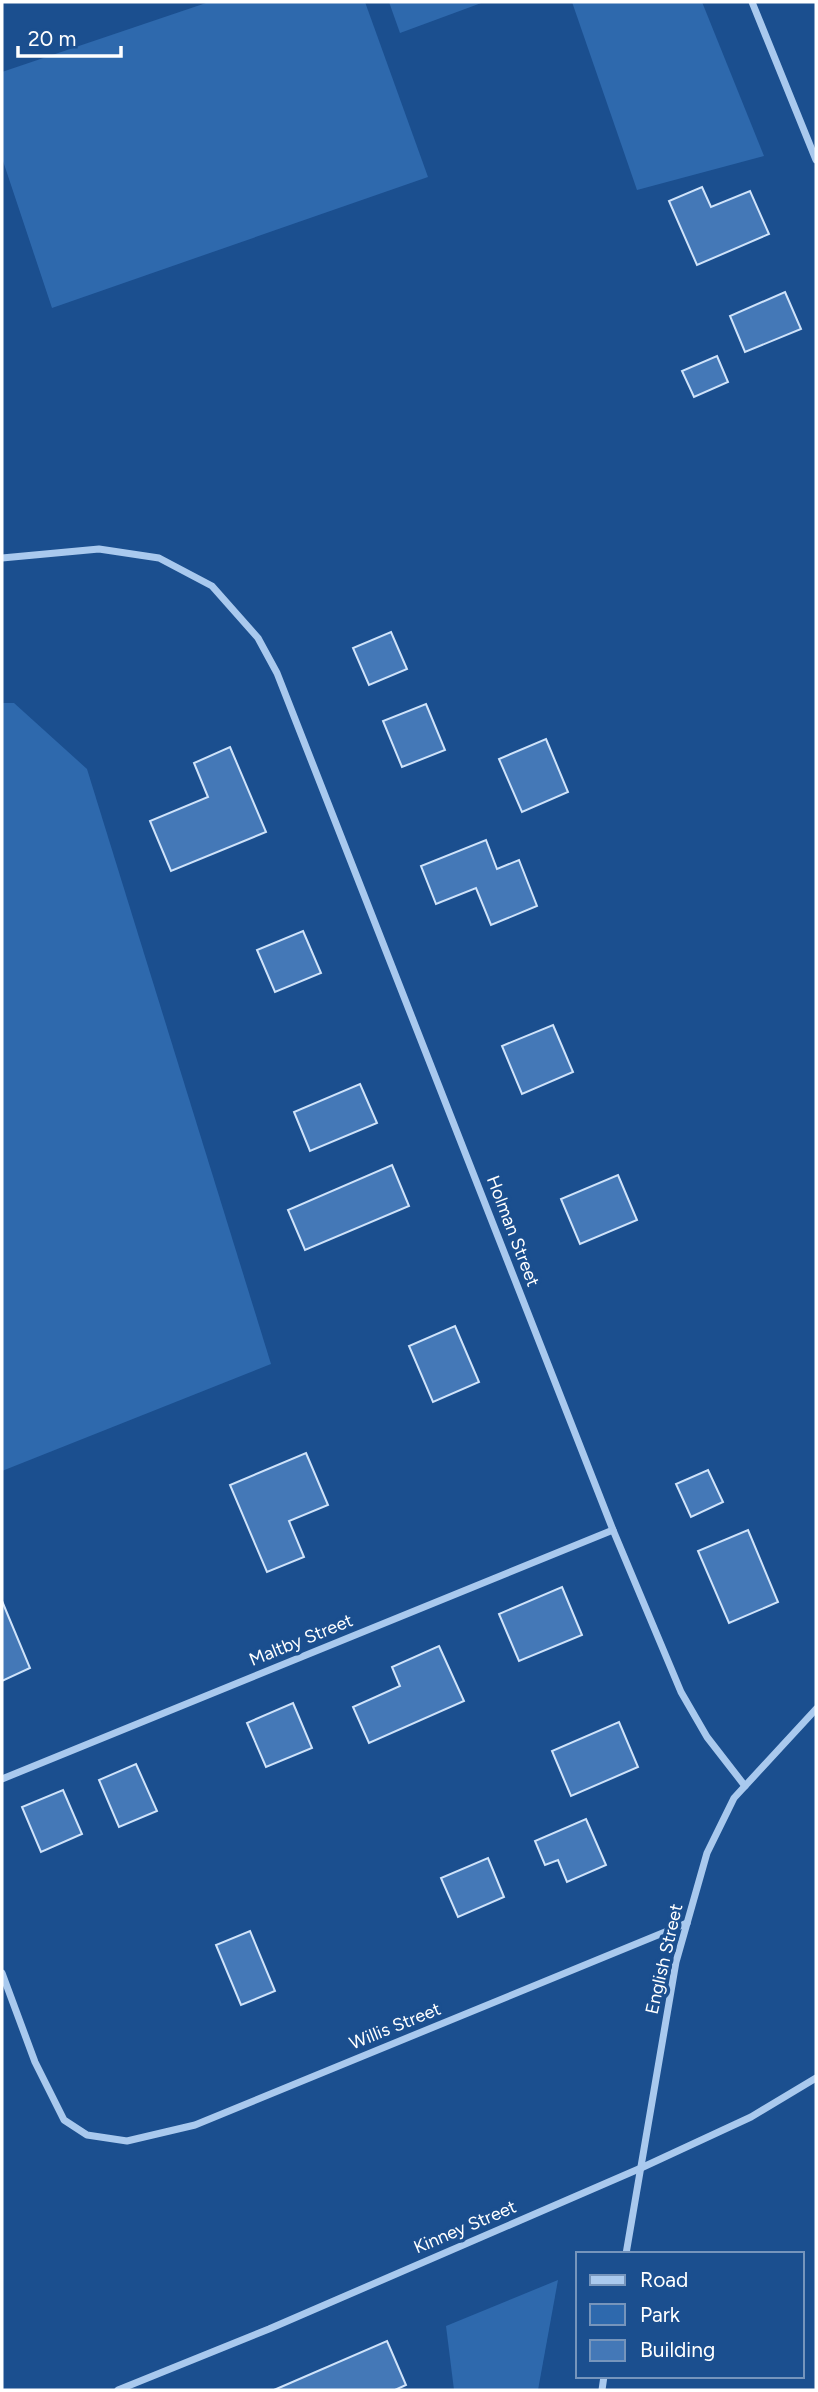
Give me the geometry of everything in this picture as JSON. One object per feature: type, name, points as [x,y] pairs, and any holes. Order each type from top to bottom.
[{"type":"street","points":[[752,2],[816,160]]},
{"type":"street","name":"Holman Street","points":[[2,558],[99,549],[159,558],[212,586],[258,638],[277,673],[613,1530],[681,1692],[707,1737],[745,1786]]},
{"type":"street","name":"Maltby Street","points":[[2,1779],[613,1530]]},
{"type":"street","name":"English Street","points":[[626,2252],[676,1962],[707,1853],[734,1798],[816,1709]]},
{"type":"street","name":"Willis Street","points":[[2,1973],[34,2062],[64,2120],[87,2136],[127,2141],[195,2125],[687,1923]]},
{"type":"street","name":"Kinney Street","points":[[118,2390],[259,2333],[640,2168],[751,2117],[816,2078]]},
{"type":"green space","points":[[209,2],[365,2],[428,177],[52,308],[2,158],[2,72]]},
{"type":"green space","points":[[389,2],[484,2],[400,33]]},
{"type":"green space","points":[[572,2],[702,2],[764,156],[637,190]]},
{"type":"green space","points":[[2,703],[14,703],[87,769],[271,1364],[2,1471]]},
{"type":"green space","points":[[558,2280],[538,2390],[454,2390],[446,2326]]},
{"type":"building","points":[[702,187],[711,207],[750,191],[769,234],[697,265],[669,201]]},
{"type":"building","points":[[785,292],[801,329],[745,352],[730,316]]},
{"type":"building","points":[[717,356],[728,382],[694,397],[682,371]]},
{"type":"building","points":[[391,632],[407,669],[369,685],[353,648]]},
{"type":"building","points":[[426,704],[445,750],[402,767],[383,721]]},
{"type":"building","points":[[546,739],[568,792],[522,812],[499,759]]},
{"type":"building","points":[[230,747],[266,832],[171,871],[150,821],[208,797],[194,763]]},
{"type":"building","points":[[486,840],[497,869],[519,860],[537,906],[491,925],[476,888],[436,904],[421,866]]},
{"type":"building","points":[[303,931],[321,973],[275,992],[257,950]]},
{"type":"building","points":[[553,1025],[573,1072],[522,1094],[502,1046]]},
{"type":"building","points":[[360,1084],[377,1123],[310,1151],[294,1112]]},
{"type":"building","points":[[392,1165],[409,1206],[305,1250],[288,1210]]},
{"type":"building","points":[[618,1175],[637,1220],[580,1244],[561,1199]]},
{"type":"building","points":[[455,1326],[479,1382],[433,1402],[409,1346]]},
{"type":"building","points":[[306,1453],[328,1505],[289,1521],[304,1557],[267,1572],[230,1485]]},
{"type":"building","points":[[708,1470],[723,1502],[691,1517],[676,1484]]},
{"type":"building","points":[[748,1530],[778,1602],[729,1623],[698,1551]]},
{"type":"building","points":[[562,1587],[582,1635],[519,1661],[499,1614]]},
{"type":"building","points":[[2,1601],[30,1668],[2,1681]]},
{"type":"building","points":[[439,1646],[464,1701],[369,1743],[353,1707],[400,1686],[392,1667]]},
{"type":"building","points":[[293,1703],[312,1748],[266,1767],[247,1723]]},
{"type":"building","points":[[619,1722],[638,1767],[571,1796],[552,1751]]},
{"type":"building","points":[[136,1764],[157,1811],[119,1827],[99,1780]]},
{"type":"building","points":[[63,1790],[82,1834],[41,1852],[22,1807]]},
{"type":"building","points":[[586,1819],[606,1865],[567,1882],[558,1860],[545,1865],[535,1841]]},
{"type":"building","points":[[488,1858],[504,1897],[458,1917],[441,1878]]},
{"type":"building","points":[[250,1931],[275,1991],[241,2005],[216,1945]]},
{"type":"building","points":[[387,2341],[406,2385],[395,2390],[274,2390]]}]
